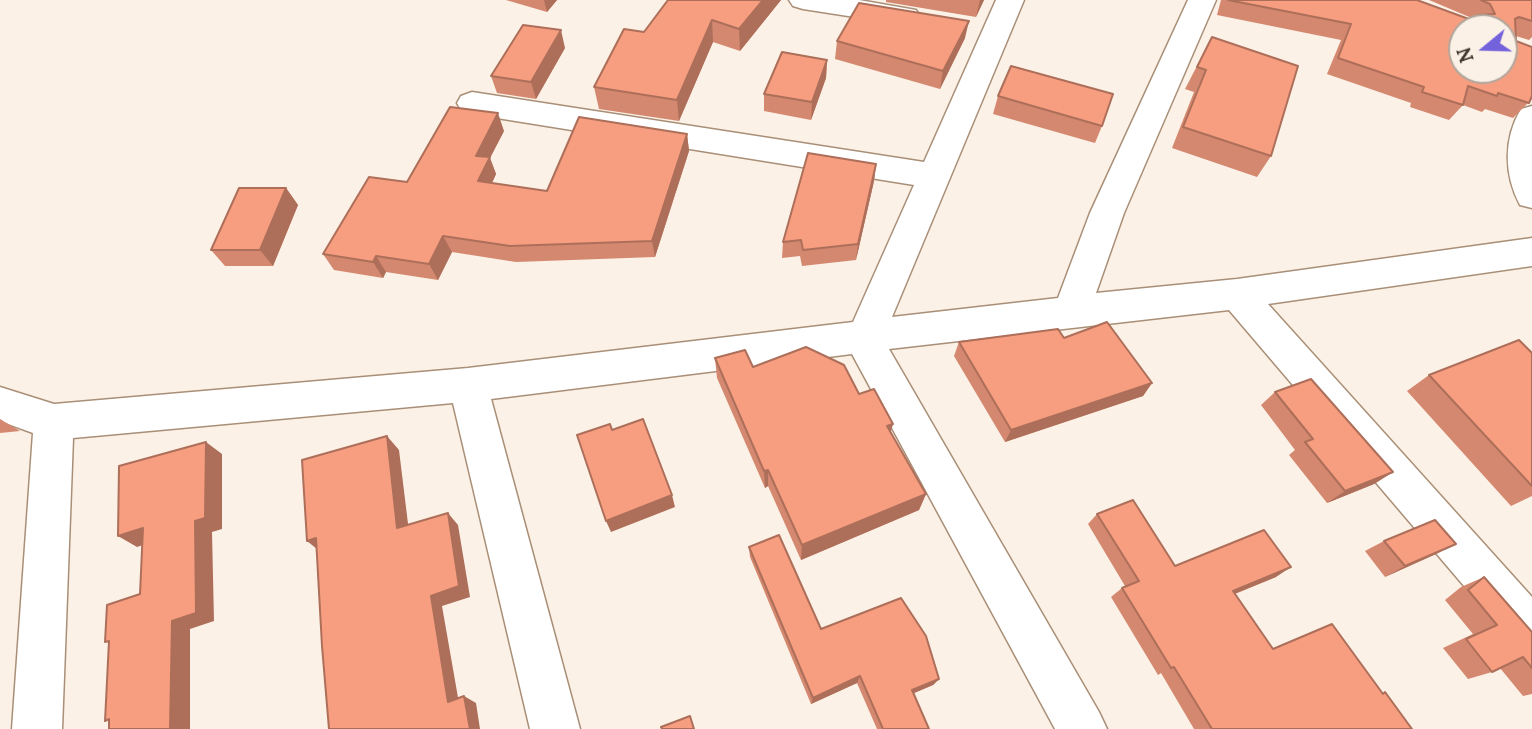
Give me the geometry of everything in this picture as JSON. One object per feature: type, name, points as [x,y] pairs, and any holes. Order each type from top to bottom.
[{"type":"street","points":[[803,0],[926,20]]},
{"type":"street","points":[[864,339],[934,176],[981,28],[1010,0]]},
{"type":"street","points":[[1071,311],[1107,213],[1202,0]]},
{"type":"street","points":[[472,103],[934,176]]},
{"type":"street","points":[[1532,117],[1524,138],[1526,185],[1532,196]]},
{"type":"street","points":[[0,404],[54,422],[468,385],[864,339],[1071,311],[1237,295],[1532,252]]},
{"type":"street","points":[[1237,295],[1532,631]]},
{"type":"street","points":[[864,339],[1082,729]]},
{"type":"street","points":[[468,385],[555,729]]},
{"type":"street","points":[[37,729],[54,422]]},
{"type":"building","points":[[668,0],[763,0],[739,29],[712,20],[677,100],[594,87],[624,29],[644,32]]},
{"type":"building","points":[[1228,0],[1417,0],[1455,14],[1448,14],[1448,84],[1518,84],[1518,42],[1532,47],[1532,96],[1529,103],[1468,86],[1463,105],[1422,92],[1424,87],[1338,58],[1351,24]]},
{"type":"building","points":[[1481,0],[1532,0],[1532,21],[1519,17],[1518,14],[1495,14],[1490,4]]},
{"type":"building","points":[[859,3],[969,21],[943,71],[837,41]]},
{"type":"building","points":[[523,25],[561,30],[531,82],[491,76]]},
{"type":"building","points":[[1212,37],[1298,66],[1271,156],[1183,127],[1206,70],[1197,67]]},
{"type":"building","points":[[782,52],[827,60],[812,102],[764,94]]},
{"type":"building","points":[[1011,66],[1113,94],[1102,126],[998,96]]},
{"type":"building","points":[[450,107],[498,113],[476,156],[490,157],[478,181],[547,191],[579,117],[687,134],[652,241],[510,246],[443,236],[429,264],[376,256],[373,262],[323,254],[369,177],[407,182]]},
{"type":"building","points":[[808,153],[876,164],[858,244],[803,250],[801,240],[783,242]]},
{"type":"building","points":[[239,188],[286,188],[260,250],[211,250]]},
{"type":"building","points":[[1107,322],[1152,383],[1011,430],[959,342],[1058,329],[1064,338]]},
{"type":"building","points":[[1519,340],[1532,353],[1532,486],[1429,375]]},
{"type":"building","points":[[806,347],[844,365],[859,394],[874,389],[893,424],[887,426],[926,494],[802,545],[768,470],[764,471],[715,358],[745,350],[753,367]]},
{"type":"building","points":[[1311,379],[1393,472],[1345,491],[1305,442],[1313,439],[1275,392]]},
{"type":"building","points":[[643,419],[672,495],[606,521],[577,435],[610,424],[612,430]]},
{"type":"building","points":[[387,436],[397,528],[448,513],[459,586],[431,596],[448,702],[464,696],[470,729],[329,729],[316,538],[307,541],[302,460]]},
{"type":"building","points":[[206,442],[205,518],[195,521],[196,613],[172,621],[170,729],[109,729],[109,719],[105,721],[109,641],[105,642],[107,605],[140,594],[143,528],[118,536],[119,466]]},
{"type":"building","points":[[1133,500],[1175,566],[1264,530],[1291,567],[1233,591],[1273,649],[1332,624],[1412,729],[1212,729],[1122,588],[1139,581],[1097,514]]},
{"type":"building","points":[[1435,520],[1456,544],[1405,566],[1384,541]]},
{"type":"building","points":[[779,535],[821,629],[901,598],[926,636],[939,679],[912,690],[929,729],[883,729],[860,676],[813,698],[749,547]]},
{"type":"building","points":[[1484,577],[1532,632],[1532,668],[1523,657],[1492,672],[1466,639],[1497,625],[1468,590]]},
{"type":"building","points":[[690,716],[694,729],[661,727]]}]
